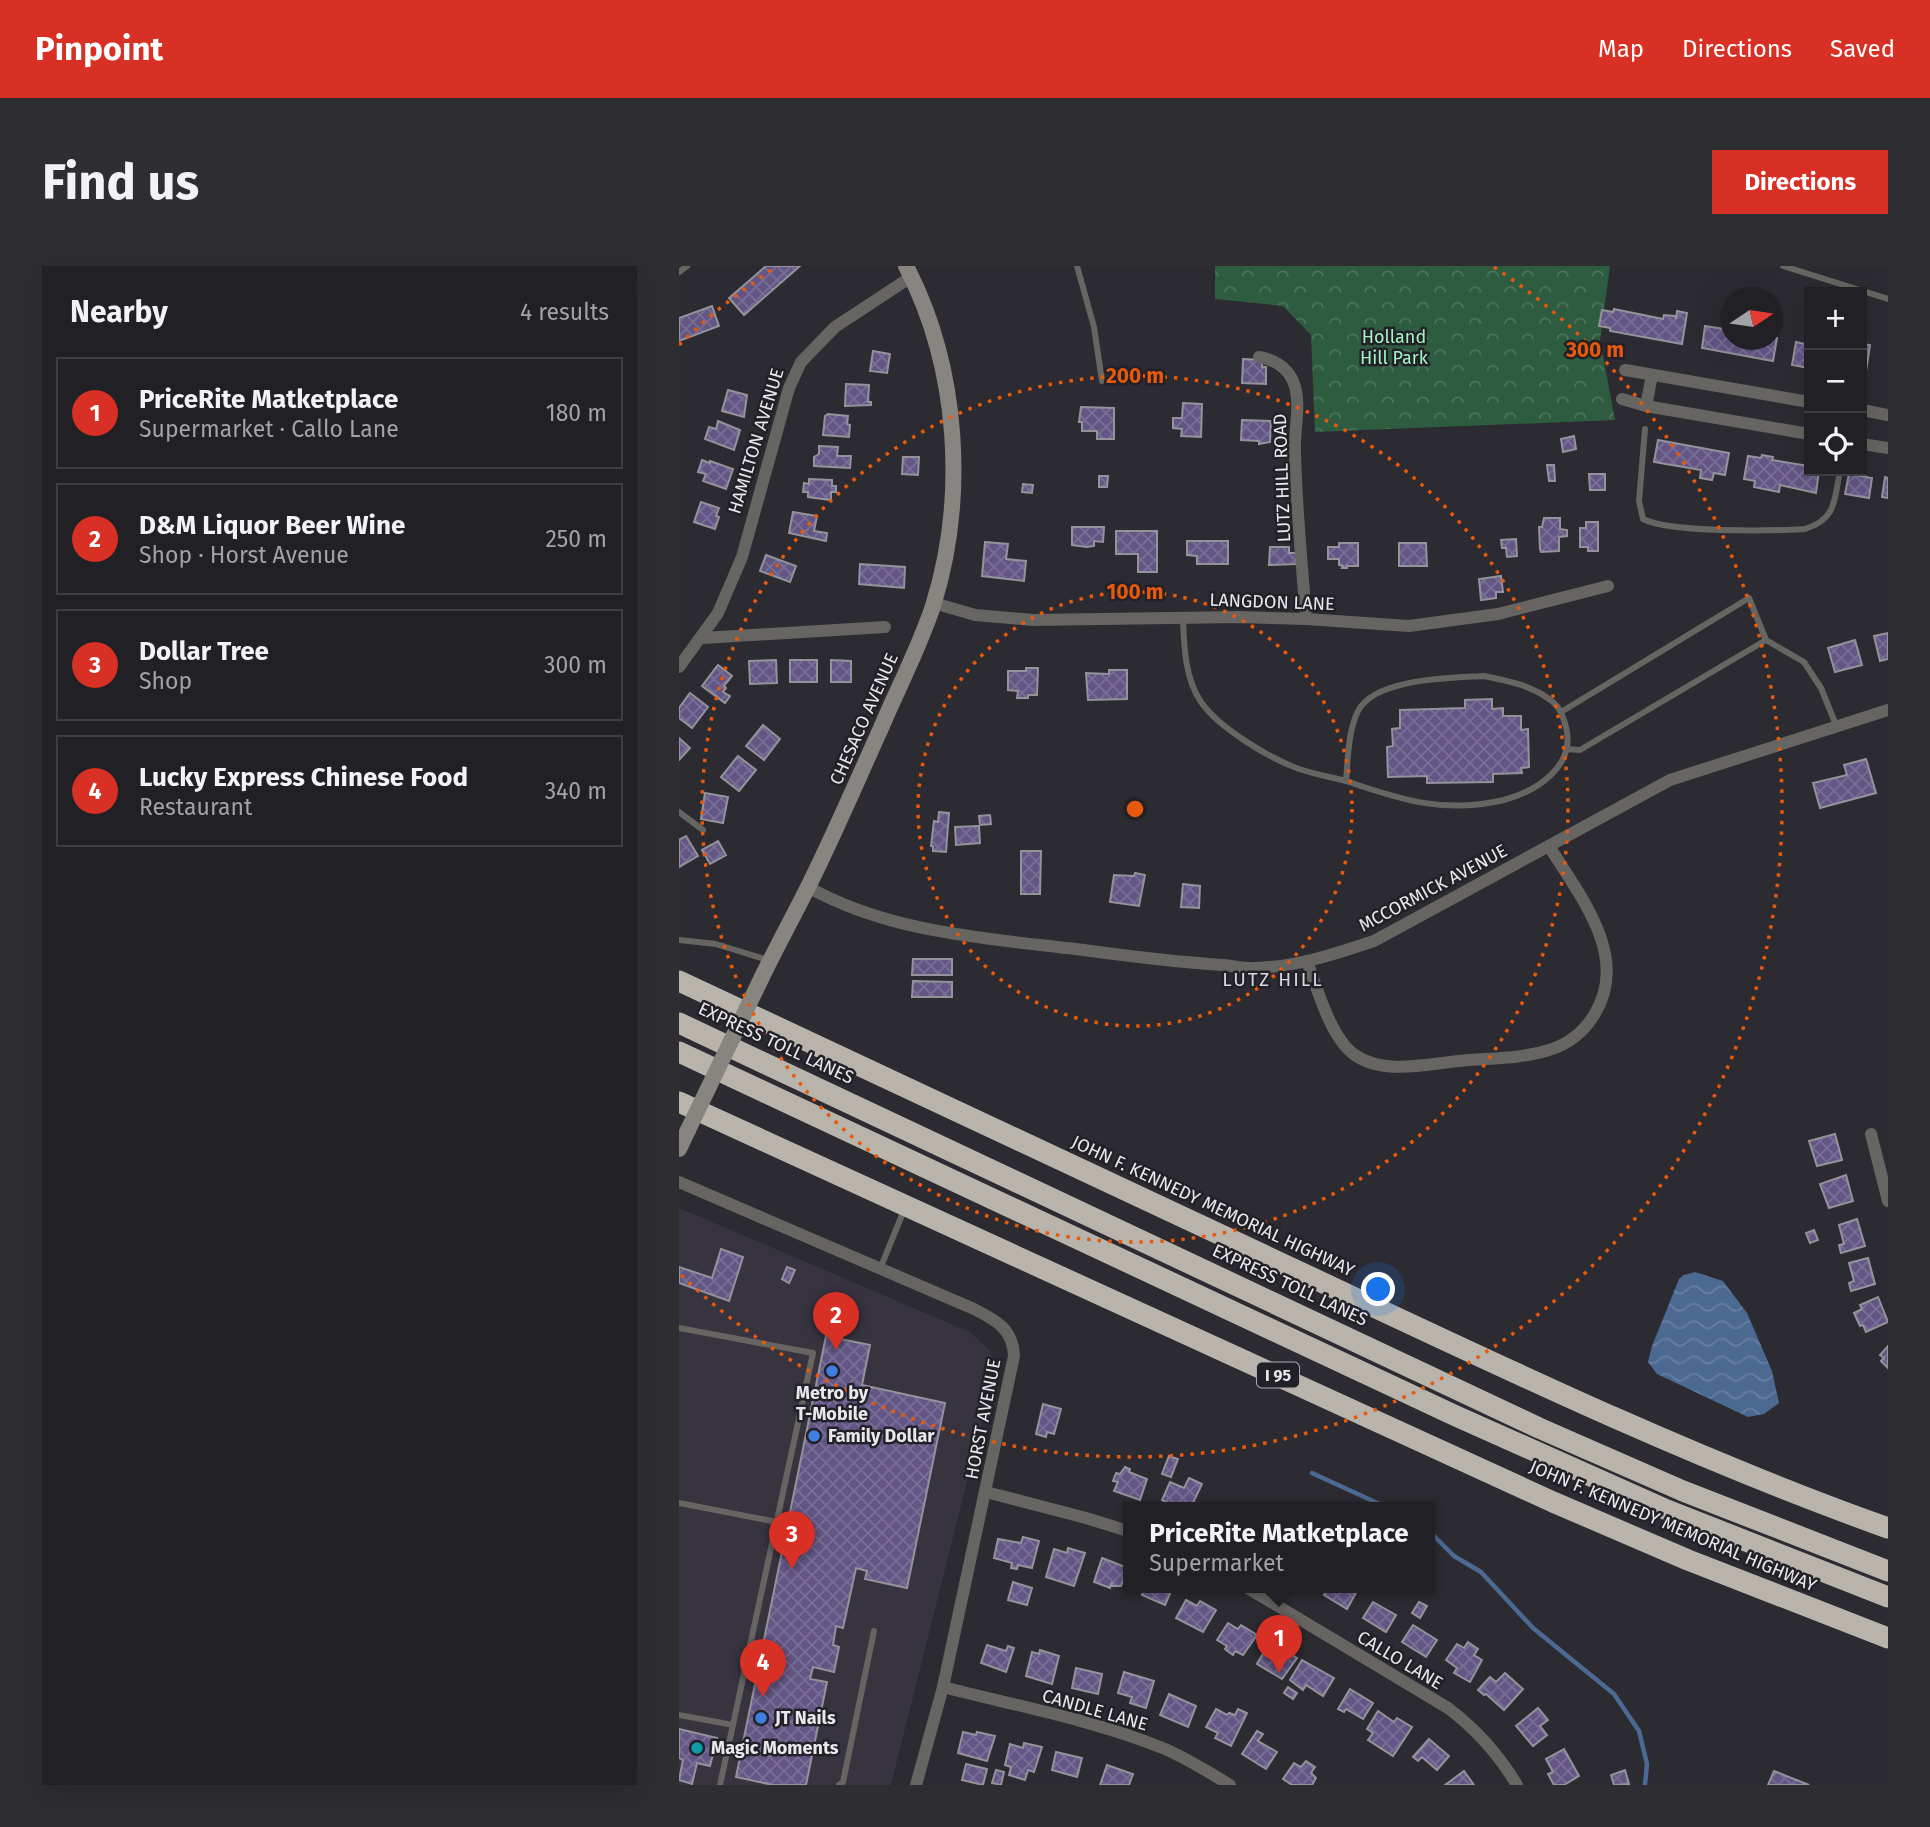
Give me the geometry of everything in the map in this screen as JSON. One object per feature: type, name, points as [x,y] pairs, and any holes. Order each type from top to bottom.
[{"type":"highway","name":"JOHN F. KENNEDY MEMORIAL HIGHWAY","points":[[679,981],[1595,1408],[1729,1466],[1888,1528]]},
{"type":"highway","name":"EXPRESS TOLL LANES","points":[[679,1023],[1539,1428],[1695,1496],[1888,1571]]},
{"type":"highway","points":[[679,1052],[1456,1416],[1667,1510],[1888,1597]]},
{"type":"highway","name":"JOHN F. KENNEDY MEMORIAL HIGHWAY","points":[[679,1102],[1553,1502],[1688,1560],[1888,1637]]},
{"type":"street","name":"CHESACO AVENUE","points":[[679,1149],[808,887],[909,665],[934,603],[949,532],[953,474],[951,432],[940,360],[912,270]]},
{"type":"street","name":"HAMILTON AVENUE","points":[[679,667],[718,613],[742,557],[789,388],[801,362],[835,327],[912,270]]},
{"type":"street","name":"LUTZ HILL ROAD","points":[[1259,358],[1275,362],[1286,370],[1296,394],[1298,408],[1295,449],[1306,619]]},
{"type":"street","points":[[1625,370],[1804,400]]},
{"type":"street","points":[[1646,406],[1652,375]]},
{"type":"street","points":[[1622,399],[1646,406],[1804,433]]},
{"type":"street","points":[[1867,411],[1888,415]]},
{"type":"street","points":[[1867,445],[1888,448]]},
{"type":"street","name":"LANGDON LANE","points":[[934,603],[975,615],[1033,620],[1183,617],[1306,619],[1394,626],[1439,623],[1499,614],[1608,586]]},
{"type":"street","points":[[702,638],[885,627]]},
{"type":"street","name":"MCCORMICK AVENUE","points":[[808,887],[836,903],[919,927],[1033,946],[1189,964],[1255,968],[1307,961],[1374,941],[1670,780],[1888,710]]},
{"type":"street","points":[[1307,961],[1322,1002],[1342,1041],[1354,1055],[1373,1064],[1408,1066],[1520,1055],[1547,1051],[1561,1045],[1576,1037],[1591,1021],[1600,1006],[1608,970],[1606,951],[1597,930],[1549,846]]},
{"type":"street","points":[[1871,1134],[1888,1201]]},
{"type":"street","name":"HORST AVENUE","points":[[679,1182],[990,1317],[1000,1324],[1012,1339],[1014,1356],[986,1492],[943,1687],[916,1785]]},
{"type":"street","points":[[986,1492],[1123,1529]]},
{"type":"street","name":"CALLO LANE","points":[[1256,1593],[1447,1708],[1488,1743],[1517,1785]]},
{"type":"street","name":"CANDLE LANE","points":[[943,1687],[1094,1725],[1140,1740],[1194,1763],[1230,1785]]},
{"type":"lane","points":[[679,272],[687,266]]},
{"type":"lane","points":[[1077,266],[1094,327],[1102,382]]},
{"type":"lane","points":[[1783,266],[1888,299]]},
{"type":"lane","points":[[1645,429],[1639,501],[1643,519],[1652,524],[1675,527],[1805,529],[1823,522],[1829,516],[1839,476]]},
{"type":"lane","points":[[1561,712],[1749,598],[1766,640],[1804,662],[1821,688],[1836,725]]},
{"type":"lane","points":[[1183,617],[1183,643],[1187,665],[1201,702],[1229,728],[1269,754],[1298,768],[1417,803],[1488,803],[1507,799],[1538,786],[1564,760],[1567,730],[1556,704],[1537,692],[1485,676],[1409,683],[1370,697],[1358,710],[1346,781]]},
{"type":"lane","points":[[1567,749],[1580,750],[1766,640]]},
{"type":"lane","points":[[679,812],[703,830]]},
{"type":"lane","points":[[679,940],[716,944],[770,961]]},
{"type":"lane","points":[[880,1269],[905,1207]]},
{"type":"lane","points":[[679,1328],[813,1353],[721,1785]]},
{"type":"lane","points":[[679,1503],[777,1522]]},
{"type":"lane","points":[[839,1785],[843,1782],[874,1630]]},
{"type":"lane","points":[[679,1715],[733,1725]]},
{"type":"shaded area","points":[[679,1208],[970,1332],[989,1350],[996,1366],[891,1785],[679,1785]]},
{"type":"green space","name":"Holland Hill Park","points":[[1215,266],[1610,266],[1600,340],[1615,420],[1315,432],[1311,335],[1283,306],[1215,299]]},
{"type":"water","points":[[1695,1272],[1723,1281],[1747,1313],[1772,1371],[1779,1403],[1764,1414],[1748,1417],[1657,1374],[1648,1362],[1679,1279]]},
{"type":"building","points":[[766,266],[800,266],[744,315],[729,298]]},
{"type":"building","points":[[712,306],[719,326],[679,341],[679,318]]},
{"type":"building","points":[[1614,309],[1663,319],[1664,315],[1675,316],[1676,319],[1677,311],[1687,313],[1682,344],[1610,331],[1610,328],[1599,326],[1602,310],[1613,312]]},
{"type":"building","points":[[1705,326],[1720,328],[1720,350],[1775,350],[1773,361],[1702,348]]},
{"type":"building","points":[[1796,342],[1804,344],[1804,367],[1792,365]]},
{"type":"building","points":[[873,351],[890,354],[887,373],[870,371]]},
{"type":"building","points":[[1243,359],[1262,360],[1262,367],[1266,367],[1266,384],[1242,383]]},
{"type":"building","points":[[846,384],[869,385],[868,402],[871,402],[871,405],[845,406]]},
{"type":"building","points":[[728,390],[747,395],[744,417],[722,411]]},
{"type":"building","points":[[1183,403],[1202,404],[1201,437],[1181,436],[1182,429],[1173,428],[1173,418],[1182,418]]},
{"type":"building","points":[[1081,407],[1114,408],[1114,439],[1097,439],[1097,431],[1082,431],[1082,422],[1079,422]]},
{"type":"building","points":[[825,416],[848,416],[849,437],[823,435]]},
{"type":"building","points":[[1242,420],[1271,421],[1270,442],[1259,444],[1259,441],[1241,440]]},
{"type":"building","points":[[718,421],[740,430],[734,450],[705,439],[709,427],[716,429]]},
{"type":"building","points":[[1574,436],[1576,449],[1563,452],[1561,439]]},
{"type":"building","points":[[1658,440],[1729,453],[1725,475],[1714,473],[1712,480],[1700,478],[1701,470],[1654,462]]},
{"type":"building","points":[[819,446],[838,447],[837,456],[851,456],[850,468],[814,466],[814,457],[819,454]]},
{"type":"building","points":[[1762,455],[1773,457],[1772,460],[1804,465],[1804,476],[1818,476],[1816,493],[1780,485],[1779,492],[1754,487],[1755,481],[1744,479],[1748,456],[1761,458]]},
{"type":"building","points":[[903,457],[919,457],[918,475],[902,474]]},
{"type":"building","points":[[702,460],[733,469],[726,489],[703,481],[706,474],[698,472]]},
{"type":"building","points":[[1547,465],[1554,465],[1555,481],[1549,481]]},
{"type":"building","points":[[1589,474],[1605,474],[1605,490],[1590,490]]},
{"type":"building","points":[[1099,476],[1108,476],[1107,487],[1099,487]]},
{"type":"building","points":[[1849,476],[1872,478],[1869,498],[1845,494]]},
{"type":"building","points":[[1885,477],[1888,478],[1888,498],[1882,497]]},
{"type":"building","points":[[809,479],[832,480],[836,492],[831,492],[831,500],[808,497],[808,492],[803,492],[804,483],[809,484]]},
{"type":"building","points":[[1023,484],[1033,485],[1032,493],[1022,492]]},
{"type":"building","points":[[701,502],[719,508],[715,529],[694,522]]},
{"type":"building","points":[[793,512],[817,516],[814,531],[827,533],[826,541],[789,533]]},
{"type":"building","points":[[1544,518],[1560,518],[1560,529],[1567,530],[1567,536],[1559,537],[1559,551],[1541,552],[1539,527],[1542,527]]},
{"type":"building","points":[[1586,522],[1598,522],[1598,551],[1588,551],[1588,547],[1580,547],[1580,528],[1586,528]]},
{"type":"building","points":[[1072,527],[1104,527],[1103,542],[1094,541],[1094,546],[1087,547],[1072,545]]},
{"type":"building","points":[[1116,531],[1157,531],[1157,572],[1138,572],[1138,554],[1116,554]]},
{"type":"building","points":[[1516,539],[1517,556],[1507,557],[1501,540]]},
{"type":"building","points":[[1187,541],[1228,541],[1228,564],[1197,564],[1197,556],[1187,555]]},
{"type":"building","points":[[985,542],[1008,544],[1006,559],[1026,561],[1024,581],[982,576]]},
{"type":"building","points":[[1339,543],[1358,543],[1358,566],[1342,568],[1339,559],[1328,559],[1328,547],[1339,547]]},
{"type":"building","points":[[1399,543],[1426,543],[1427,566],[1399,566]]},
{"type":"building","points":[[1270,547],[1289,547],[1289,553],[1296,553],[1296,564],[1269,565]]},
{"type":"building","points":[[766,555],[796,566],[790,582],[760,571]]},
{"type":"building","points":[[860,564],[905,567],[904,588],[859,584]]},
{"type":"building","points":[[1501,576],[1503,592],[1496,592],[1496,598],[1481,600],[1479,579]]},
{"type":"building","points":[[1888,633],[1888,659],[1880,661],[1874,636]]},
{"type":"building","points":[[1855,640],[1862,665],[1835,672],[1828,648]]},
{"type":"building","points":[[776,660],[777,683],[750,684],[749,661]]},
{"type":"building","points":[[790,660],[817,660],[817,682],[790,682]]},
{"type":"building","points":[[831,660],[851,661],[851,682],[831,682]]},
{"type":"building","points":[[718,665],[732,676],[724,686],[726,688],[723,692],[730,696],[725,703],[702,686]]},
{"type":"building","points":[[1026,668],[1038,668],[1037,695],[1017,698],[1018,691],[1008,690],[1008,671],[1026,671]]},
{"type":"building","points":[[1109,670],[1127,670],[1127,699],[1088,700],[1086,673],[1109,674]]},
{"type":"building","points":[[690,693],[708,707],[692,728],[679,718],[679,708]]},
{"type":"building","points":[[1492,699],[1492,709],[1503,708],[1503,716],[1521,716],[1521,730],[1528,729],[1529,767],[1521,768],[1522,773],[1493,774],[1493,782],[1427,783],[1427,776],[1388,777],[1387,747],[1393,746],[1392,729],[1400,728],[1400,710],[1465,708],[1465,700]]},
{"type":"building","points":[[763,725],[780,739],[764,760],[746,746]]},
{"type":"building","points":[[679,738],[690,748],[679,760]]},
{"type":"building","points":[[738,756],[756,770],[739,791],[721,777]]},
{"type":"building","points":[[1866,759],[1876,793],[1820,808],[1813,783],[1847,775],[1844,765]]},
{"type":"building","points":[[705,793],[728,797],[723,823],[701,819]]},
{"type":"building","points":[[939,812],[949,813],[946,852],[933,851],[931,846],[934,821],[938,822]]},
{"type":"building","points":[[990,815],[991,824],[980,825],[979,816]]},
{"type":"building","points":[[979,826],[980,843],[956,845],[955,827]]},
{"type":"building","points":[[686,836],[698,856],[679,867],[679,840]]},
{"type":"building","points":[[718,841],[726,855],[710,864],[702,850]]},
{"type":"building","points":[[1021,851],[1041,851],[1040,894],[1021,894]]},
{"type":"building","points":[[1135,873],[1145,875],[1139,906],[1110,902],[1114,875],[1134,876]]},
{"type":"building","points":[[1183,884],[1200,886],[1199,908],[1181,907]]},
{"type":"building","points":[[913,959],[952,959],[952,975],[912,975]]},
{"type":"building","points":[[913,981],[952,982],[952,997],[912,997]]},
{"type":"building","points":[[1835,1134],[1842,1160],[1817,1166],[1809,1141]]},
{"type":"building","points":[[1846,1175],[1853,1201],[1829,1208],[1820,1184]]},
{"type":"building","points":[[1857,1219],[1865,1246],[1841,1253],[1839,1245],[1844,1244],[1839,1225]]},
{"type":"building","points":[[1814,1230],[1818,1240],[1810,1243],[1806,1233]]},
{"type":"building","points":[[721,1249],[743,1257],[729,1301],[679,1283],[679,1267],[712,1278]]},
{"type":"building","points":[[1868,1258],[1875,1284],[1851,1291],[1849,1283],[1854,1281],[1849,1263]]},
{"type":"building","points":[[787,1267],[795,1270],[789,1283],[782,1279]]},
{"type":"building","points":[[1878,1297],[1888,1322],[1866,1332],[1854,1313],[1862,1309],[1860,1305]]},
{"type":"building","points":[[826,1336],[870,1345],[862,1385],[945,1403],[907,1588],[865,1579],[867,1571],[856,1568],[843,1628],[836,1626],[833,1645],[839,1647],[834,1672],[813,1667],[810,1679],[827,1682],[806,1785],[773,1785],[736,1777]]},
{"type":"building","points":[[1888,1346],[1888,1368],[1881,1361],[1884,1358],[1880,1355]]},
{"type":"building","points":[[1043,1404],[1061,1409],[1054,1434],[1047,1432],[1046,1437],[1036,1434]]},
{"type":"building","points":[[1169,1456],[1178,1459],[1171,1477],[1162,1474]]},
{"type":"building","points":[[1125,1467],[1130,1469],[1129,1472],[1147,1479],[1140,1500],[1114,1491],[1118,1482],[1113,1481],[1116,1473],[1120,1474]]},
{"type":"building","points":[[1189,1478],[1202,1484],[1193,1502],[1162,1500],[1170,1482],[1184,1488]]},
{"type":"building","points":[[1023,1537],[1039,1541],[1032,1568],[1018,1565],[1017,1569],[1011,1568],[1012,1563],[994,1558],[998,1539],[1021,1543]]},
{"type":"building","points":[[1068,1548],[1085,1553],[1074,1586],[1046,1577],[1054,1549],[1067,1553]]},
{"type":"building","points":[[1102,1558],[1123,1566],[1121,1586],[1112,1586],[1112,1582],[1110,1588],[1094,1582]]},
{"type":"building","points":[[1013,1582],[1032,1588],[1027,1605],[1008,1600]]},
{"type":"building","points":[[1143,1593],[1170,1593],[1165,1605],[1142,1595]]},
{"type":"building","points":[[1325,1593],[1356,1593],[1347,1609],[1324,1595]]},
{"type":"building","points":[[1186,1600],[1197,1606],[1200,1601],[1216,1610],[1203,1632],[1176,1618]]},
{"type":"building","points":[[1373,1602],[1396,1615],[1386,1632],[1363,1618]]},
{"type":"building","points":[[1419,1602],[1427,1606],[1420,1618],[1412,1613]]},
{"type":"building","points":[[1228,1623],[1238,1629],[1241,1625],[1257,1635],[1243,1655],[1235,1651],[1233,1655],[1225,1649],[1227,1646],[1217,1640]]},
{"type":"building","points":[[1413,1625],[1437,1640],[1426,1657],[1402,1642]]},
{"type":"building","points":[[1468,1642],[1478,1649],[1474,1655],[1482,1660],[1470,1682],[1454,1673],[1457,1668],[1446,1660],[1457,1644],[1464,1648]]},
{"type":"building","points":[[987,1645],[1006,1651],[1008,1646],[1014,1648],[1006,1672],[981,1663]]},
{"type":"building","points":[[1268,1645],[1297,1658],[1282,1679],[1257,1664]]},
{"type":"building","points":[[1040,1650],[1059,1656],[1052,1684],[1026,1676],[1032,1652],[1039,1654]]},
{"type":"building","points":[[1302,1660],[1334,1678],[1323,1696],[1306,1685],[1303,1690],[1290,1680]]},
{"type":"building","points":[[1076,1668],[1102,1674],[1098,1694],[1072,1688]]},
{"type":"building","points":[[1124,1672],[1154,1681],[1146,1708],[1130,1703],[1132,1697],[1118,1693]]},
{"type":"building","points":[[1505,1673],[1523,1689],[1504,1710],[1478,1690],[1490,1677],[1496,1682]]},
{"type":"building","points":[[1288,1687],[1297,1693],[1293,1699],[1284,1693]]},
{"type":"building","points":[[1350,1689],[1373,1703],[1363,1719],[1346,1709],[1344,1712],[1338,1709]]},
{"type":"building","points":[[1169,1694],[1196,1706],[1188,1727],[1160,1715]]},
{"type":"building","points":[[1538,1708],[1548,1720],[1540,1726],[1547,1735],[1533,1746],[1516,1726]]},
{"type":"building","points":[[1216,1709],[1227,1715],[1235,1715],[1238,1709],[1247,1713],[1231,1746],[1215,1738],[1218,1733],[1206,1727]]},
{"type":"building","points":[[1378,1711],[1394,1722],[1397,1718],[1412,1727],[1393,1756],[1368,1740],[1373,1733],[1367,1729]]},
{"type":"building","name":"Magic Moments","points":[[679,1729],[717,1738],[710,1766],[697,1763],[692,1784],[679,1780],[683,1760],[679,1758]]},
{"type":"building","points":[[1257,1731],[1263,1734],[1258,1741],[1277,1752],[1266,1769],[1242,1754]]},
{"type":"building","points":[[963,1732],[995,1736],[987,1761],[958,1753]]},
{"type":"building","points":[[1429,1739],[1449,1756],[1437,1770],[1422,1757],[1418,1761],[1413,1757]]},
{"type":"building","points":[[1024,1743],[1042,1747],[1034,1772],[1028,1770],[1025,1780],[1009,1775],[1011,1767],[1005,1765],[1010,1744],[1023,1748]]},
{"type":"building","points":[[1564,1749],[1579,1776],[1564,1785],[1554,1785],[1548,1774],[1553,1772],[1546,1759]]},
{"type":"building","points":[[1056,1752],[1082,1758],[1077,1777],[1052,1770]]},
{"type":"building","points":[[1306,1761],[1315,1767],[1311,1773],[1316,1778],[1312,1785],[1292,1785],[1283,1779],[1294,1763],[1301,1767]]},
{"type":"building","points":[[966,1764],[987,1769],[983,1785],[962,1780]]},
{"type":"building","points":[[1107,1765],[1133,1774],[1129,1785],[1100,1785]]},
{"type":"building","points":[[996,1770],[1004,1772],[1001,1785],[992,1783]]},
{"type":"building","points":[[1625,1770],[1629,1784],[1614,1785],[1611,1775]]},
{"type":"building","points":[[1464,1771],[1474,1785],[1445,1785]]},
{"type":"building","points":[[1774,1771],[1809,1785],[1768,1785]]},
{"type":"waterway","points":[[1312,1473],[1375,1502]]},
{"type":"waterway","points":[[1435,1537],[1454,1556],[1481,1572],[1533,1628],[1614,1694],[1639,1731],[1647,1764],[1645,1785]]},
{"type":"place","name":"D&M Liquor Beer Wine","points":[[836,1350]]},
{"type":"place","name":"Metro by T-Mobile","points":[[832,1371]]},
{"type":"place","name":"Family Dollar","points":[[814,1436]]},
{"type":"place","name":"Dollar Tree","points":[[792,1569]]},
{"type":"place","name":"PriceRite Matketplace","points":[[1279,1673]]},
{"type":"place","name":"Lucky Express Chinese Food","points":[[763,1697]]},
{"type":"place","name":"JT Nails","points":[[761,1718]]},
{"type":"place","name":"Magic Moments","points":[[697,1748]]},
{"type":"district","name":"LUTZ HILL","points":[[1273,979]]}]
